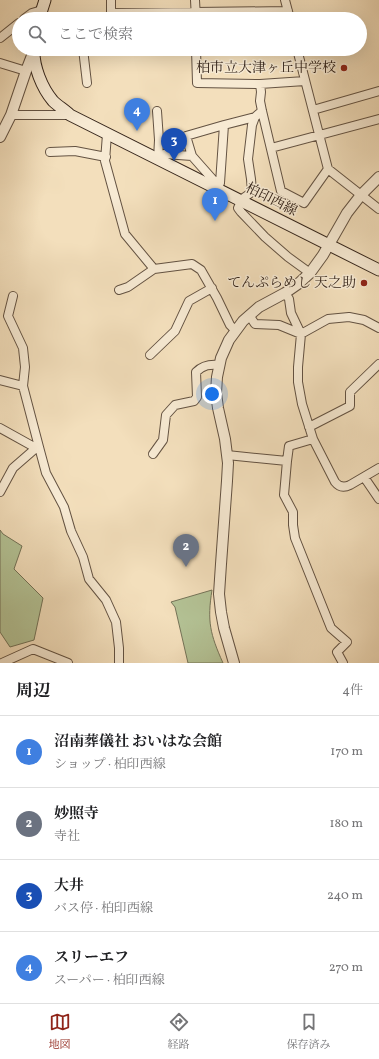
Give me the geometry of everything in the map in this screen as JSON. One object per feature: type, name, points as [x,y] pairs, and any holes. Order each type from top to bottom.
[{"type":"main road","name":"柏印西線","points":[[35,56],[38,73],[47,93],[70,115],[158,160],[219,186],[241,202],[379,270]]},
{"type":"street","points":[[111,0],[111,12]]},
{"type":"street","points":[[195,0],[196,12]]},
{"type":"street","points":[[286,0],[288,12]]},
{"type":"street","points":[[0,38],[12,29]]},
{"type":"street","points":[[0,137],[11,115],[32,56]]},
{"type":"street","points":[[84,56],[87,83]]},
{"type":"street","points":[[196,56],[197,83],[260,84],[305,81]]},
{"type":"street","points":[[299,56],[328,169],[379,209]]},
{"type":"street","points":[[0,63],[26,71]]},
{"type":"street","points":[[260,84],[261,92],[259,114],[271,148],[281,191],[304,203],[328,169]]},
{"type":"street","points":[[313,110],[379,91]]},
{"type":"street","points":[[157,111],[159,140],[158,160]]},
{"type":"street","points":[[219,186],[192,156],[186,136],[259,114]]},
{"type":"street","points":[[259,114],[252,125],[248,159],[252,192],[242,199],[238,208],[265,237],[288,257],[310,273]]},
{"type":"street","points":[[11,115],[70,115]]},
{"type":"street","points":[[271,148],[379,118]]},
{"type":"street","points":[[219,186],[224,125]]},
{"type":"street","points":[[107,134],[105,161],[125,234],[154,269]]},
{"type":"street","points":[[50,152],[75,151],[106,157]]},
{"type":"street","points":[[158,160],[164,154],[192,156]]},
{"type":"street","points":[[234,663],[220,612],[219,594],[227,480],[227,455],[218,408],[216,385],[224,349],[235,330],[243,321],[265,304],[298,284],[310,273],[317,264],[341,221],[361,195],[379,177]]},
{"type":"street","points":[[119,290],[128,287],[154,269],[192,264],[201,270],[212,288],[230,325],[235,330]]},
{"type":"street","points":[[150,354],[175,331],[189,301],[212,288]]},
{"type":"street","points":[[285,293],[289,299],[291,312],[301,334],[298,357],[298,382],[302,404],[313,439],[335,482],[338,485],[346,487],[379,468]]},
{"type":"street","points":[[13,296],[8,316],[23,348],[25,367],[23,386],[38,448],[46,472],[64,507],[71,531],[83,557],[89,579],[106,600],[116,622],[119,663]]},
{"type":"street","points":[[249,316],[255,324],[279,325],[301,334]]},
{"type":"street","points":[[301,334],[328,319],[349,317],[364,320],[379,328]]},
{"type":"street","points":[[309,427],[350,406],[350,392],[379,364]]},
{"type":"street","points":[[153,454],[163,440],[166,415],[175,405],[194,401],[197,397],[196,372],[201,367],[212,365],[219,366]]},
{"type":"street","points":[[0,380],[23,386]]},
{"type":"street","points":[[0,428],[38,448]]},
{"type":"street","points":[[313,439],[289,446],[284,495],[293,512],[295,538],[332,628],[347,642],[337,652],[343,663]]},
{"type":"street","points":[[0,492],[13,468],[38,448]]},
{"type":"street","points":[[227,455],[287,461]]},
{"type":"street","points":[[364,477],[379,499]]},
{"type":"street","points":[[2,663],[33,649],[68,663]]},
{"type":"green space","points":[[0,530],[3,534],[22,546],[14,569],[43,598],[34,640],[10,647],[0,632]]},
{"type":"green space","points":[[212,590],[210,619],[212,635],[223,663],[188,663],[175,607],[171,602]]},
{"type":"place","name":"柏市立大津ヶ丘中学校","points":[[344,68]]},
{"type":"place","name":"スリーエフ","points":[[137,131]]},
{"type":"place","name":"大井","points":[[174,161]]},
{"type":"place","name":"沼南葬儀社 おいはな会館","points":[[215,221]]},
{"type":"place","name":"てんぷらめし 天之助","points":[[364,283]]},
{"type":"place","name":"妙照寺","points":[[186,567]]}]
